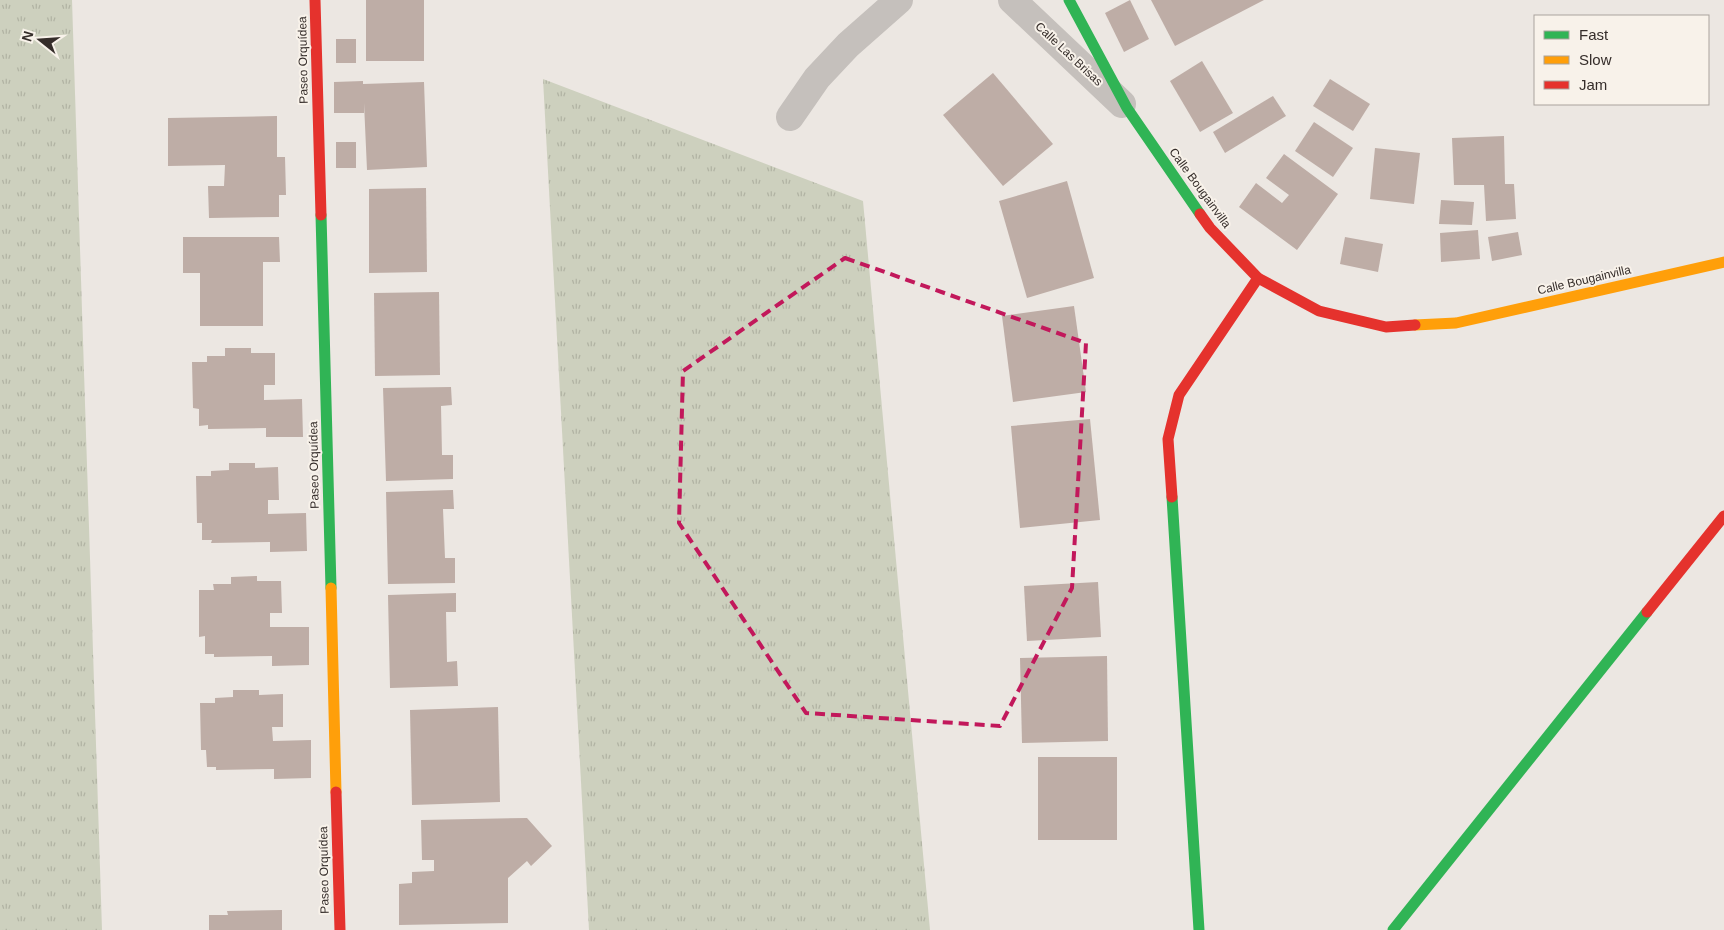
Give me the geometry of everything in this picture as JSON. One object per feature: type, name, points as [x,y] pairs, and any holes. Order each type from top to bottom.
[{"type":"street","name":"Paseo Orquídea","points":[[316,0],[340,930]]},
{"type":"street","points":[[790,117],[817,78],[848,45],[899,0]]},
{"type":"street","name":"Calle Las Brisas","points":[[1012,0],[1127,108]]},
{"type":"street","name":"Calle Bougainvilla","points":[[1069,0],[1127,108],[1210,228],[1258,278],[1319,312],[1386,327],[1456,323],[1724,262]]},
{"type":"street","points":[[1199,930],[1168,439],[1179,395],[1258,278]]},
{"type":"street","points":[[1393,930],[1724,516]]},
{"type":"highlighted area","points":[[845,258],[1086,343],[1072,588],[1000,726],[806,713],[679,523],[683,371]]},
{"type":"green space","points":[[0,0],[72,0],[102,930],[0,930]]},
{"type":"green space","points":[[543,79],[863,201],[930,930],[589,930]]},
{"type":"building","points":[[366,0],[424,0],[424,61],[366,61]]},
{"type":"building","points":[[1130,0],[1149,39],[1124,52],[1105,13]]},
{"type":"building","points":[[1151,0],[1264,0],[1175,46]]},
{"type":"building","points":[[336,39],[356,39],[356,63],[336,63]]},
{"type":"building","points":[[1202,61],[1233,113],[1200,132],[1170,81]]},
{"type":"building","points":[[993,73],[1053,144],[1003,186],[943,115]]},
{"type":"building","points":[[1330,79],[1370,104],[1353,131],[1313,106]]},
{"type":"building","points":[[363,81],[363,84],[424,82],[427,167],[367,170],[364,103],[364,113],[334,113],[334,82]]},
{"type":"building","points":[[1273,96],[1286,116],[1225,153],[1213,132]]},
{"type":"building","points":[[277,116],[277,157],[285,157],[286,195],[279,195],[279,217],[209,218],[208,186],[224,186],[225,165],[168,166],[168,118]]},
{"type":"building","points":[[1314,122],[1353,148],[1333,177],[1295,151]]},
{"type":"building","points":[[1504,136],[1505,184],[1514,184],[1516,219],[1486,221],[1484,185],[1454,185],[1452,138]]},
{"type":"building","points":[[336,142],[356,142],[356,168],[336,168]]},
{"type":"building","points":[[1375,148],[1420,153],[1414,204],[1370,199]]},
{"type":"building","points":[[1284,154],[1338,194],[1297,250],[1239,207],[1256,183],[1282,203],[1289,195],[1266,178]]},
{"type":"building","points":[[1067,181],[1094,278],[1027,298],[999,201]]},
{"type":"building","points":[[426,188],[427,272],[369,273],[369,189]]},
{"type":"building","points":[[1441,200],[1474,202],[1472,225],[1439,224]]},
{"type":"building","points":[[1478,230],[1480,259],[1441,262],[1440,233]]},
{"type":"building","points":[[1518,232],[1522,255],[1492,261],[1488,237]]},
{"type":"building","points":[[183,237],[279,237],[280,262],[263,262],[263,326],[200,326],[200,273],[183,273]]},
{"type":"building","points":[[1345,237],[1383,244],[1378,272],[1340,264]]},
{"type":"building","points":[[439,292],[440,375],[375,376],[374,293]]},
{"type":"building","points":[[1074,306],[1086,392],[1013,402],[1002,316]]},
{"type":"building","points":[[225,348],[251,348],[251,353],[275,353],[275,385],[264,385],[264,400],[302,399],[303,437],[266,437],[266,428],[208,429],[208,425],[199,426],[199,409],[193,408],[192,362],[207,362],[207,356],[225,356]]},
{"type":"building","points":[[451,387],[452,405],[441,406],[442,455],[453,455],[453,479],[386,481],[383,388]]},
{"type":"building","points":[[1090,419],[1100,520],[1020,528],[1011,426]]},
{"type":"building","points":[[229,463],[255,463],[255,468],[278,467],[279,500],[268,500],[268,514],[306,513],[307,551],[270,552],[270,542],[211,543],[212,540],[202,540],[202,523],[197,523],[196,476],[211,476],[211,471],[229,470]]},
{"type":"building","points":[[453,490],[454,509],[443,509],[445,558],[455,558],[455,583],[388,584],[386,492]]},
{"type":"building","points":[[257,576],[257,581],[281,581],[282,613],[270,613],[270,627],[309,627],[309,665],[272,666],[272,656],[214,657],[214,654],[205,654],[205,636],[199,637],[199,590],[214,590],[213,584],[231,584],[231,577]]},
{"type":"building","points":[[1098,582],[1101,637],[1027,641],[1024,586]]},
{"type":"building","points":[[456,593],[456,612],[446,612],[447,662],[457,661],[458,686],[390,688],[388,595]]},
{"type":"building","points":[[1107,656],[1108,741],[1022,743],[1020,658]]},
{"type":"building","points":[[233,690],[259,690],[259,695],[283,694],[283,727],[272,727],[273,741],[311,740],[311,778],[274,779],[274,769],[216,770],[216,767],[207,767],[206,750],[201,750],[200,703],[215,703],[215,698],[233,697]]},
{"type":"building","points":[[498,707],[500,802],[412,805],[410,710]]},
{"type":"building","points":[[1038,757],[1117,757],[1117,840],[1038,840]]},
{"type":"building","points":[[527,818],[552,846],[531,866],[527,861],[508,878],[508,923],[399,925],[399,884],[412,883],[412,872],[434,871],[434,860],[422,860],[421,820]]},
{"type":"building","points":[[282,910],[282,930],[209,930],[209,915],[228,915],[227,911]]},
{"type":"traffic: fast","points":[[1069,0],[1127,108],[1200,214]]},
{"type":"traffic: fast","points":[[321,215],[331,588]]},
{"type":"traffic: fast","points":[[1172,497],[1199,930]]},
{"type":"traffic: fast","points":[[1393,930],[1647,612]]},
{"type":"traffic: slow","points":[[1415,325],[1456,323],[1724,262]]},
{"type":"traffic: slow","points":[[331,588],[336,792]]},
{"type":"traffic: jam","points":[[315,0],[321,215]]},
{"type":"traffic: jam","points":[[1200,214],[1210,228],[1258,278],[1319,311],[1386,327],[1415,325]]},
{"type":"traffic: jam","points":[[1172,497],[1168,439],[1179,395],[1258,278]]},
{"type":"traffic: jam","points":[[1647,612],[1724,516]]},
{"type":"traffic: jam","points":[[336,792],[340,930]]}]
